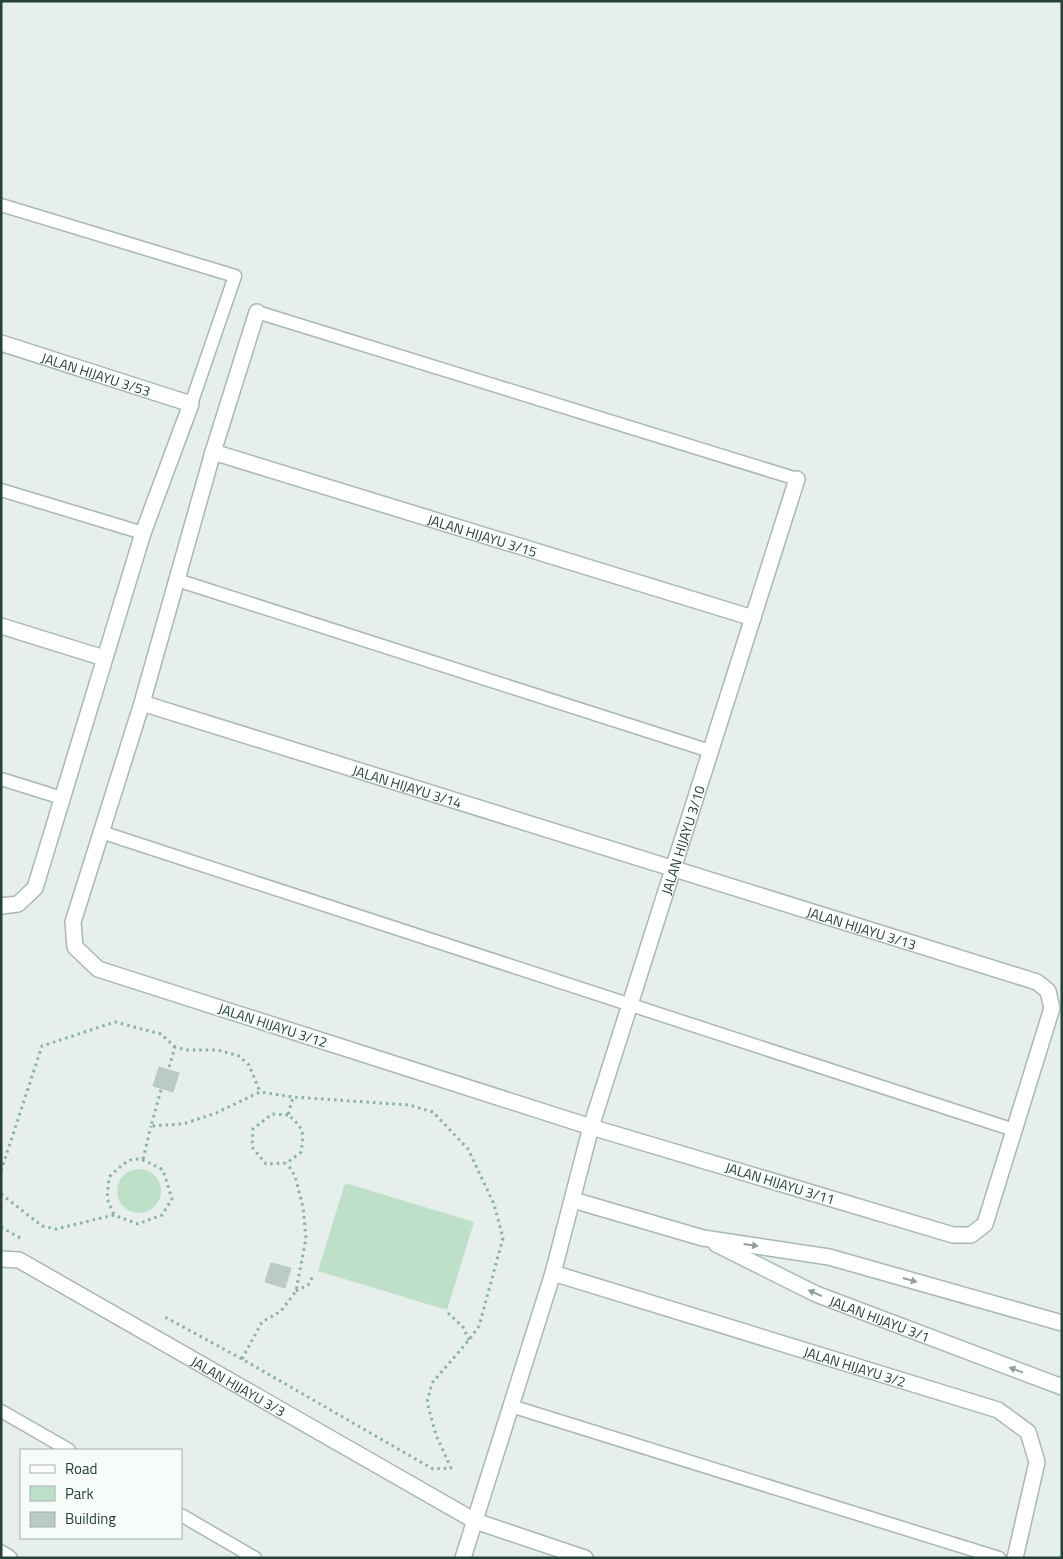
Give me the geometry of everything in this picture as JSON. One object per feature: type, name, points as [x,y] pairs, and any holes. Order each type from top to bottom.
[{"type":"street","name":"JALAN HIJAYU 3/12","points":[[257,312],[214,452],[142,703],[73,922],[75,947],[98,969],[591,1126]]},
{"type":"street","name":"JALAN HIJAYU 3/53","points":[[1,343],[191,404]]},
{"type":"street","points":[[1,906],[18,904],[35,888],[142,533],[191,404]]},
{"type":"street","name":"JALAN HIJAYU 3/15","points":[[214,452],[753,618]]},
{"type":"street","name":"JALAN HIJAYU 3/10","points":[[463,1558],[554,1273],[591,1126],[797,479]]},
{"type":"street","points":[[1,626],[104,658]]},
{"type":"street","name":"JALAN HIJAYU 3/14","points":[[142,703],[673,868]]},
{"type":"street","name":"JALAN HIJAYU 3/13","points":[[673,868],[1036,982],[1048,991],[1052,1008],[1014,1130]]},
{"type":"street","name":"JALAN HIJAYU 3/11","points":[[591,1126],[952,1235],[971,1235],[985,1224],[1014,1130]]},
{"type":"street","name":"JALAN HIJAYU 3/1","points":[[572,1200],[703,1238],[829,1257],[1062,1323]]},
{"type":"street","name":"JALAN HIJAYU 3/1","points":[[703,1238],[816,1294],[1062,1387]]},
{"type":"street","name":"JALAN HIJAYU 3/3","points":[[1,1259],[19,1260],[475,1521],[586,1558]]},
{"type":"street","name":"JALAN HIJAYU 3/2","points":[[554,1273],[998,1410],[1028,1432],[1038,1462],[1015,1558]]},
{"type":"street","points":[[1,1554],[9,1558]]},
{"type":"lane","points":[[1,205],[235,276],[191,404]]},
{"type":"lane","points":[[257,312],[797,479]]},
{"type":"lane","points":[[1,490],[142,533]]},
{"type":"lane","points":[[177,580],[710,751]]},
{"type":"lane","points":[[1,779],[62,798]]},
{"type":"lane","points":[[102,832],[1014,1130]]},
{"type":"lane","points":[[511,1406],[999,1558]]},
{"type":"lane","points":[[1,1411],[67,1449]]},
{"type":"lane","points":[[182,1516],[255,1558]]},
{"type":"path","points":[[1,1171],[42,1046],[116,1022],[161,1034],[175,1047],[187,1050],[218,1050],[239,1056],[249,1065],[260,1092]]},
{"type":"path","points":[[169,1067],[175,1047]]},
{"type":"path","points":[[143,1159],[161,1090]]},
{"type":"path","points":[[151,1126],[183,1124],[216,1112],[260,1092],[293,1097],[409,1105],[434,1112],[468,1149],[494,1204],[503,1238],[479,1326],[432,1383],[427,1402],[436,1434],[451,1468],[433,1468],[242,1358],[164,1316]]},
{"type":"path","points":[[288,1115],[293,1097]]},
{"type":"path","points":[[272,1114],[288,1115],[297,1122],[304,1134],[301,1152],[287,1164],[266,1164],[252,1147],[254,1130],[272,1114]]},
{"type":"path","points":[[1,1194],[42,1226],[56,1229],[114,1215],[138,1224],[162,1215],[172,1199],[163,1170],[143,1159],[126,1160],[109,1177],[107,1198],[114,1215]]},
{"type":"path","points":[[242,1358],[262,1322],[281,1311],[296,1291],[306,1238],[303,1207],[295,1176],[287,1164]]},
{"type":"path","points":[[1,1228],[27,1242]]},
{"type":"path","points":[[296,1291],[308,1285],[314,1274]]},
{"type":"path","points":[[448,1313],[463,1326],[469,1340]]},
{"type":"green space","points":[[143,1169],[155,1175],[160,1182],[160,1200],[155,1207],[148,1212],[135,1213],[127,1210],[120,1203],[117,1187],[120,1179],[127,1172]]},
{"type":"green space","points":[[345,1183],[474,1222],[447,1310],[318,1271]]},
{"type":"building","points":[[159,1067],[179,1073],[173,1092],[153,1086]]},
{"type":"building","points":[[271,1263],[291,1268],[285,1288],[265,1282]]}]
